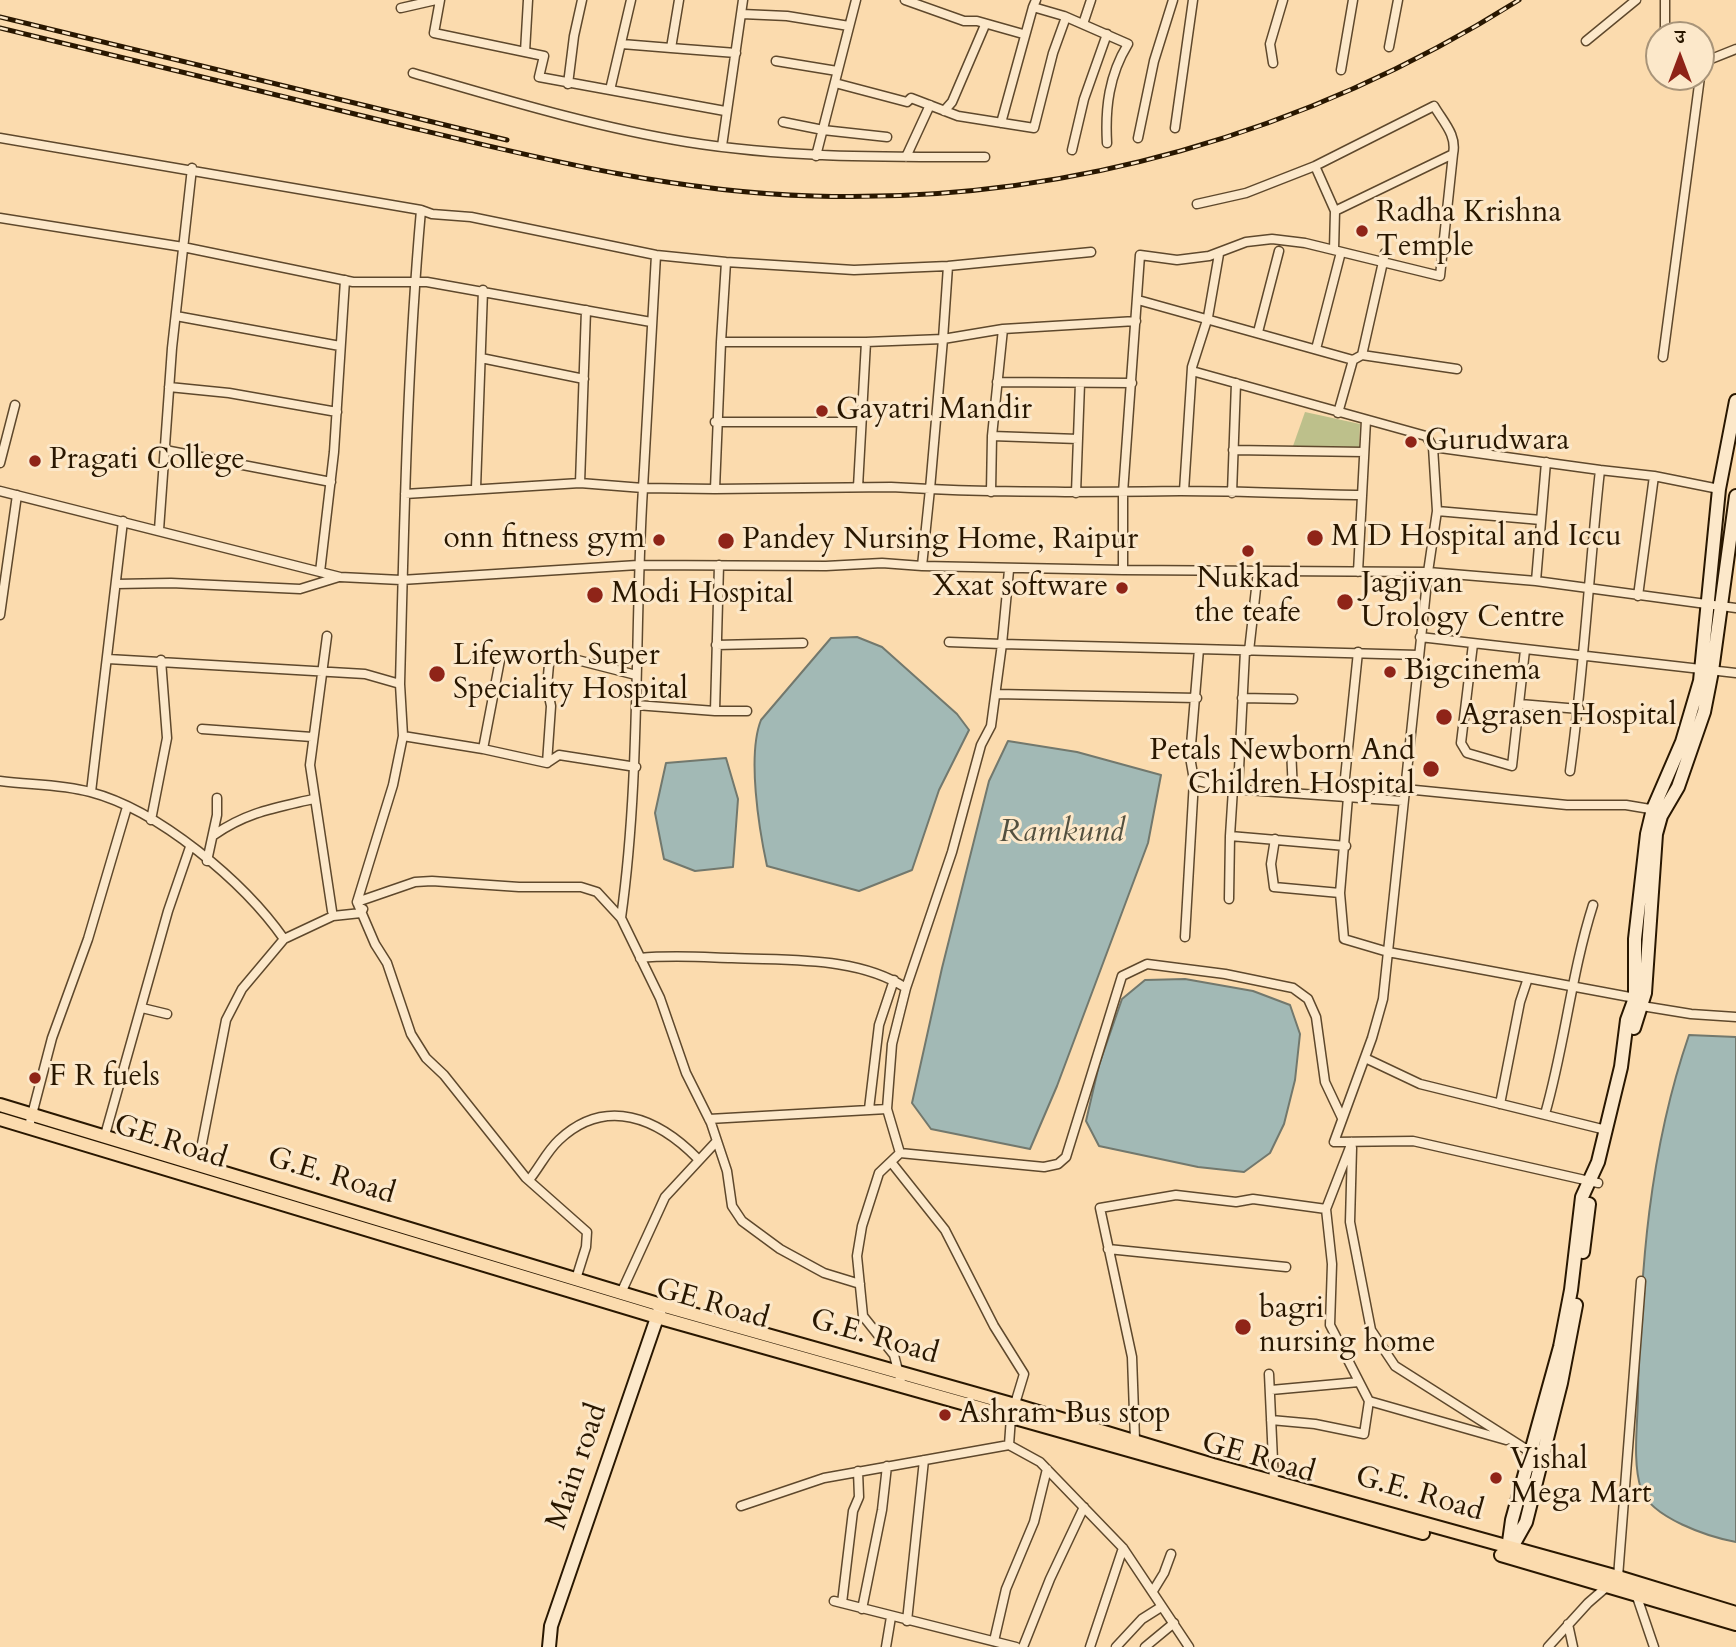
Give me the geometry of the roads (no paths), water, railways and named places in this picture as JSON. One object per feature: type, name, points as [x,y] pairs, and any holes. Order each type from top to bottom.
[{"type":"main road","name":"G.E. Road","points":[[0,1105],[621,1293],[659,1311]]},
{"type":"main road","name":"GE Road","points":[[0,1119],[659,1311],[1614,1581],[1636,1593],[1736,1624]]},
{"type":"main road","name":"G.E. Road","points":[[1013,1411],[1135,1440],[1509,1551]]},
{"type":"main road","points":[[1614,1581],[1736,1613]]},
{"type":"street","points":[[401,8],[438,0],[434,33],[544,56],[539,77],[725,111]]},
{"type":"street","points":[[525,52],[528,0]]},
{"type":"street","points":[[568,84],[573,36],[582,0]]},
{"type":"street","points":[[610,90],[631,0]]},
{"type":"street","points":[[671,48],[679,0]]},
{"type":"street","points":[[722,146],[743,0]]},
{"type":"street","points":[[816,156],[856,0]]},
{"type":"street","points":[[905,0],[1023,34]]},
{"type":"street","points":[[1083,24],[1091,0]]},
{"type":"street","points":[[1139,138],[1154,61],[1173,0]]},
{"type":"street","points":[[1175,128],[1193,0]]},
{"type":"street","points":[[1273,63],[1270,44],[1283,0]]},
{"type":"street","points":[[1341,70],[1353,0]]},
{"type":"street","points":[[1389,47],[1398,0]]},
{"type":"street","points":[[1586,41],[1636,0]]},
{"type":"street","points":[[1665,0],[1665,21]]},
{"type":"street","points":[[1001,123],[1023,34],[1035,4],[1128,44],[1117,62],[1105,111],[1107,144]]},
{"type":"street","points":[[742,14],[787,16],[849,26]]},
{"type":"street","points":[[835,83],[907,102],[911,97],[944,111],[1034,128],[1053,53],[1066,17]]},
{"type":"street","points":[[944,111],[952,102],[985,25]]},
{"type":"street","points":[[1072,150],[1084,99],[1107,34]]},
{"type":"street","points":[[622,44],[736,53]]},
{"type":"street","points":[[1715,59],[1736,49]]},
{"type":"street","points":[[776,61],[837,71]]},
{"type":"street","points":[[413,73],[589,122],[722,146],[816,156],[985,157]]},
{"type":"street","points":[[1663,357],[1698,91]]},
{"type":"street","points":[[906,158],[930,105]]},
{"type":"street","points":[[1123,570],[1123,493],[1140,255],[1177,260],[1219,254],[1246,242],[1272,239],[1337,251],[1440,276],[1455,143],[1434,106],[1315,166],[1246,192],[1197,204]]},
{"type":"street","points":[[783,122],[823,131],[887,137]]},
{"type":"street","points":[[0,138],[191,168],[432,214],[471,217],[656,255],[854,270],[1091,253]]},
{"type":"street","points":[[1335,211],[1452,154]]},
{"type":"street","points":[[1315,166],[1335,211],[1337,251],[1316,349]]},
{"type":"street","points":[[159,530],[169,387],[191,168]]},
{"type":"street","points":[[421,210],[415,282],[401,580],[400,684],[403,736],[393,785],[357,902],[375,944],[387,963],[411,1034],[426,1058],[444,1075],[529,1180],[587,1232],[586,1247],[576,1279]]},
{"type":"street","points":[[0,218],[183,247],[345,280],[415,282],[483,290],[651,322]]},
{"type":"street","points":[[1258,332],[1279,251]]},
{"type":"street","points":[[1338,413],[1357,357],[1385,253]]},
{"type":"street","points":[[1184,491],[1192,371],[1208,317],[1219,254]]},
{"type":"street","points":[[621,918],[636,767],[638,565],[656,255]]},
{"type":"street","points":[[715,489],[715,422],[726,262]]},
{"type":"street","points":[[922,566],[948,265]]},
{"type":"street","points":[[320,572],[337,412],[345,280]]},
{"type":"street","points":[[476,488],[483,290]]},
{"type":"street","points":[[1138,300],[1208,317],[1316,349],[1357,357],[1457,369]]},
{"type":"street","points":[[580,483],[586,310]]},
{"type":"street","points":[[176,316],[340,346]]},
{"type":"street","points":[[721,342],[943,339],[1003,330],[1136,321]]},
{"type":"street","points":[[991,492],[992,436],[1003,330]]},
{"type":"street","points":[[858,487],[866,342]]},
{"type":"street","points":[[481,358],[584,379]]},
{"type":"street","points":[[1192,371],[1426,436],[1433,447],[1437,511],[1427,572],[1383,999],[1334,1142],[1413,1141],[1594,1183]]},
{"type":"street","points":[[997,382],[1132,383]]},
{"type":"street","points":[[1076,493],[1080,383]]},
{"type":"street","points":[[1232,494],[1236,383]]},
{"type":"street","points":[[169,387],[229,393],[337,412]]},
{"type":"street","points":[[1509,1551],[1512,1520],[1535,1456],[1560,1347],[1582,1198],[1594,1183],[1638,1002],[1635,939],[1647,834],[1659,810],[1707,671],[1714,605],[1719,489],[1736,401]]},
{"type":"street","points":[[0,463],[15,405]]},
{"type":"street","points":[[1358,572],[1366,420]]},
{"type":"street","points":[[715,422],[861,422]]},
{"type":"street","points":[[992,436],[1078,439]]},
{"type":"street","points":[[1433,447],[1654,475],[1719,489]]},
{"type":"street","points":[[165,450],[331,482]]},
{"type":"street","points":[[1234,450],[1364,452]]},
{"type":"street","points":[[1536,581],[1546,462]]},
{"type":"street","points":[[1570,771],[1579,709],[1587,588],[1600,470]]},
{"type":"street","points":[[1638,596],[1654,475]]},
{"type":"street","points":[[405,494],[580,483],[642,488],[858,487],[991,492],[1184,491],[1362,495]]},
{"type":"street","points":[[0,491],[340,577],[401,580],[638,565],[826,566],[882,563],[1009,570],[1427,572],[1536,581],[1736,608]]},
{"type":"street","points":[[0,615],[2,577],[17,495]]},
{"type":"street","points":[[1714,605],[1736,496]]},
{"type":"street","points":[[1437,511],[1541,520]]},
{"type":"street","points":[[91,792],[123,521]]},
{"type":"street","points":[[715,711],[719,565]]},
{"type":"street","points":[[900,1153],[887,1109],[892,1044],[906,988],[952,852],[981,745],[991,726],[1009,570]]},
{"type":"street","points":[[1229,899],[1230,836],[1242,698],[1258,571]]},
{"type":"street","points":[[116,584],[171,583],[300,589],[340,577]]},
{"type":"street","points":[[327,636],[312,737],[313,799],[332,911]]},
{"type":"street","points":[[1420,637],[1736,673]]},
{"type":"street","points":[[949,642],[1418,655]]},
{"type":"street","points":[[716,645],[803,643]]},
{"type":"street","points":[[1473,644],[1461,743],[1467,753],[1512,766],[1525,650]]},
{"type":"street","points":[[1185,937],[1194,780],[1190,757],[1199,649]]},
{"type":"street","points":[[1358,652],[1345,797],[1346,846],[1340,893],[1344,939],[1388,952],[1571,985],[1691,1014],[1736,1017]]},
{"type":"street","points":[[547,762],[551,706],[547,687],[550,653],[636,675]]},
{"type":"street","points":[[108,659],[162,660],[365,674],[400,684]]},
{"type":"street","points":[[151,820],[167,738],[162,660]]},
{"type":"street","points":[[483,749],[499,660]]},
{"type":"street","points":[[996,694],[1196,698]]},
{"type":"street","points":[[1242,698],[1293,699]]},
{"type":"street","points":[[1520,704],[1579,709]]},
{"type":"street","points":[[636,705],[747,711]]},
{"type":"street","points":[[202,729],[312,737]]},
{"type":"street","points":[[403,736],[547,762],[559,755],[636,767]]},
{"type":"street","points":[[1291,748],[1293,792]]},
{"type":"street","points":[[1194,780],[1235,789],[1403,801]]},
{"type":"street","points":[[0,782],[91,792],[151,820],[190,847],[265,911],[284,939]]},
{"type":"street","points":[[1405,789],[1567,805],[1626,805],[1659,810]]},
{"type":"street","points":[[207,861],[214,835],[217,798]]},
{"type":"street","points":[[214,835],[237,818],[313,799]]},
{"type":"street","points":[[29,1126],[52,1038],[88,939],[127,807]]},
{"type":"street","points":[[1230,836],[1346,846]]},
{"type":"street","points":[[1275,839],[1271,864],[1274,887],[1340,893]]},
{"type":"street","points":[[105,1135],[168,911],[190,847]]},
{"type":"street","points":[[357,902],[415,882],[432,881],[519,887],[581,887],[597,892],[621,918],[660,998],[686,1073],[709,1119],[727,1171],[732,1206],[742,1221],[780,1249],[824,1273],[860,1284]]},
{"type":"street","points":[[361,912],[368,898]]},
{"type":"street","points":[[1545,1114],[1557,1074],[1571,985],[1593,905]]},
{"type":"street","points":[[198,1164],[226,1020],[242,989],[284,939],[333,916],[361,912]]},
{"type":"street","points":[[640,958],[673,955],[805,961],[830,964],[894,980],[906,988]]},
{"type":"street","points":[[900,1153],[1044,1167],[1058,1164],[1066,1157],[1122,976],[1147,964],[1282,983],[1308,999],[1315,1017],[1325,1082],[1342,1118]]},
{"type":"street","points":[[1500,1104],[1520,1002],[1528,978]]},
{"type":"street","points":[[869,1109],[879,1025],[894,980]]},
{"type":"street","points":[[1594,1183],[1621,1067],[1627,1020],[1638,1002]]},
{"type":"street","points":[[142,1008],[166,1014]]},
{"type":"street","points":[[1365,1058],[1420,1084],[1606,1130]]},
{"type":"street","points":[[709,1119],[887,1109]]},
{"type":"street","points":[[529,1180],[558,1141],[583,1124],[608,1114],[635,1118],[658,1127],[675,1137],[698,1159]]},
{"type":"street","points":[[621,1293],[665,1198],[716,1142]]},
{"type":"street","points":[[1271,1420],[1315,1424],[1364,1434],[1369,1401],[1330,1325],[1332,1264],[1326,1209],[1352,1142]]},
{"type":"street","points":[[1352,1142],[1350,1222],[1371,1330],[1395,1366],[1535,1456]]},
{"type":"street","points":[[900,1153],[879,1173],[862,1226],[857,1256],[863,1316],[894,1355],[901,1380]]},
{"type":"street","points":[[891,1162],[945,1230],[994,1326],[1024,1374],[1013,1411],[1009,1445]]},
{"type":"street","points":[[1135,1440],[1132,1357],[1100,1208],[1176,1195],[1236,1202],[1253,1199],[1326,1209]]},
{"type":"street","points":[[1108,1249],[1286,1267]]},
{"type":"street","points":[[1548,1647],[1568,1624],[1614,1581],[1641,1281]]},
{"type":"street","name":"Main road","points":[[549,1647],[551,1626],[659,1311]]},
{"type":"street","points":[[1269,1374],[1274,1482]]},
{"type":"street","points":[[1271,1391],[1359,1382]]},
{"type":"street","points":[[1369,1401],[1515,1443]]},
{"type":"street","points":[[741,1506],[793,1487],[858,1471],[1009,1445],[1046,1469],[1123,1548],[1189,1647]]},
{"type":"street","points":[[907,1621],[924,1460]]},
{"type":"street","points":[[862,1609],[868,1592],[870,1557],[882,1510],[887,1466]]},
{"type":"street","points":[[994,1641],[1006,1589],[1034,1522],[1046,1469]]},
{"type":"street","points":[[858,1471],[859,1497],[853,1511],[838,1602],[1016,1647]]},
{"type":"street","points":[[1023,1647],[1050,1579],[1084,1507]]},
{"type":"street","points":[[1090,1647],[1123,1548]]},
{"type":"street","points":[[1153,1591],[1161,1580],[1171,1554]]},
{"type":"street","points":[[1636,1593],[1654,1647]]},
{"type":"street","points":[[1116,1647],[1142,1619],[1161,1607]]},
{"type":"street","points":[[886,1647],[891,1617]]},
{"type":"street","points":[[1145,1647],[1174,1623]]},
{"type":"street","points":[[1568,1624],[1573,1647]]},
{"type":"water","points":[[857,637],[882,647],[957,714],[969,730],[939,790],[912,870],[859,891],[767,866],[758,813],[755,772],[755,752],[761,720],[831,638]]},
{"type":"water","name":"Ramkund","points":[[1008,741],[1077,752],[1161,775],[1148,843],[1057,1086],[1030,1149],[931,1129],[912,1103],[942,968],[989,781]]},
{"type":"water","points":[[726,758],[738,799],[733,867],[695,871],[664,859],[655,813],[666,763]]},
{"type":"water","points":[[1185,979],[1253,991],[1290,1005],[1300,1034],[1295,1080],[1284,1124],[1270,1153],[1244,1172],[1198,1167],[1099,1146],[1086,1121],[1099,1065],[1122,999],[1145,980]]},
{"type":"water","points":[[1689,1035],[1736,1037],[1736,1542],[1697,1531],[1668,1517],[1647,1499],[1638,1478],[1636,1441],[1641,1302],[1649,1212],[1664,1123]]},
{"type":"railway","points":[[0,28],[548,160],[653,180],[760,193],[813,196],[906,195],[999,187],[1091,173],[1181,151],[1269,123],[1355,88],[1438,47],[1519,0]]},
{"type":"railway","points":[[0,17],[507,140]]},
{"type":"place","name":"Radha Krishna Temple","points":[[1362,231]]},
{"type":"place","name":"Gayatri Mandir","points":[[822,411]]},
{"type":"place","name":"Gurudwara","points":[[1411,442]]},
{"type":"place","name":"Pragati College","points":[[35,461]]},
{"type":"place","name":"M D Hospital and Iccu","points":[[1315,538]]},
{"type":"place","name":"onn fitness gym","points":[[659,540]]},
{"type":"place","name":"Pandey Nursing Home, Raipur","points":[[726,541]]},
{"type":"place","name":"Nukkad the teafe","points":[[1248,551]]},
{"type":"place","name":"Xxat software","points":[[1122,588]]},
{"type":"place","name":"Modi Hospital","points":[[595,595]]},
{"type":"place","name":"Jagjivan Urology Centre","points":[[1345,602]]},
{"type":"place","name":"Bigcinema","points":[[1390,672]]},
{"type":"place","name":"Lifeworth Super Speciality Hospital","points":[[437,674]]},
{"type":"place","name":"Agrasen Hospital","points":[[1444,717]]},
{"type":"place","name":"Petals Newborn And Children Hospital","points":[[1431,769]]},
{"type":"place","name":"F R fuels","points":[[35,1078]]},
{"type":"place","name":"bagri nursing home","points":[[1243,1327]]},
{"type":"place","name":"Ashram Bus stop","points":[[945,1415]]},
{"type":"place","name":"Vishal Mega Mart","points":[[1496,1478]]}]
